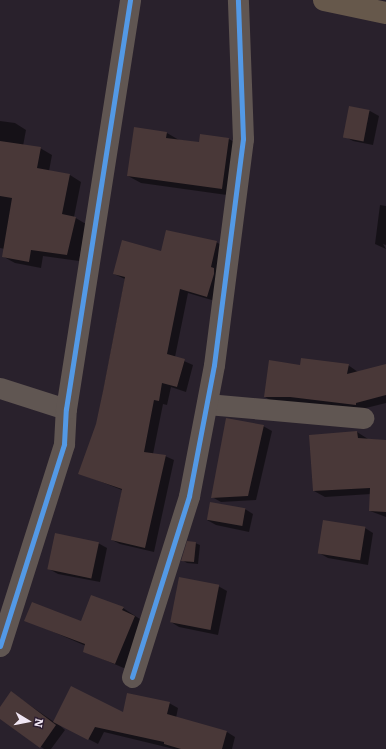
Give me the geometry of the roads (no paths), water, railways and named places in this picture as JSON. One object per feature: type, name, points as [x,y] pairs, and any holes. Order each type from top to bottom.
[{"type":"highway","points":[[324,0],[386,13]]},
{"type":"street","points":[[0,646],[64,444],[66,409],[130,0]]},
{"type":"street","points":[[132,677],[189,496],[214,365],[243,139],[238,0]]},
{"type":"street","points":[[0,388],[66,409]]},
{"type":"street","points":[[207,404],[363,418]]}]
